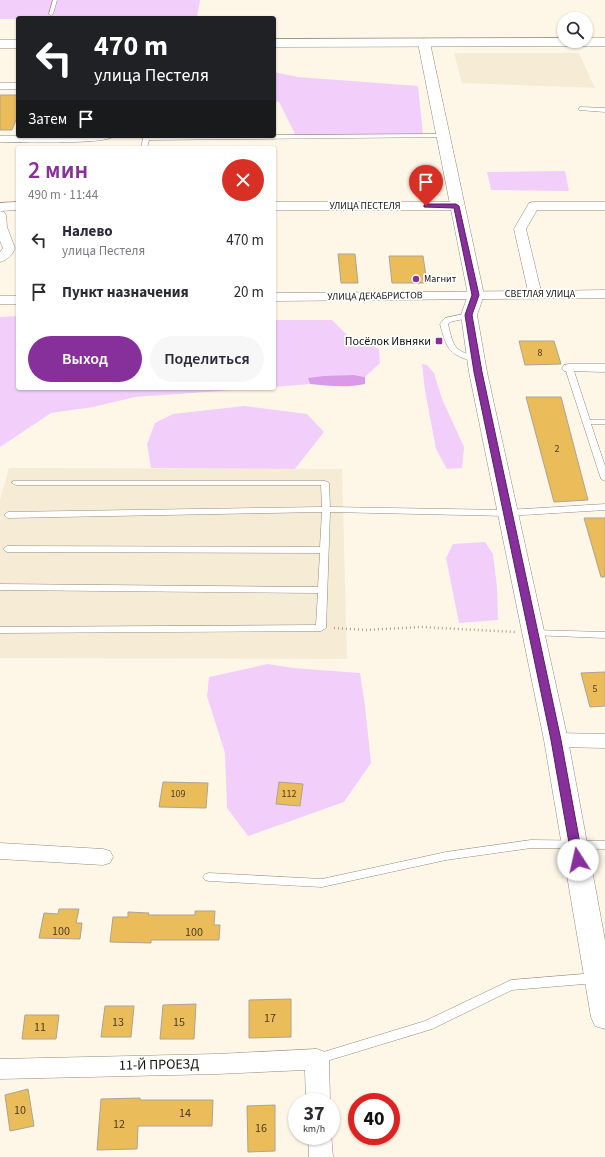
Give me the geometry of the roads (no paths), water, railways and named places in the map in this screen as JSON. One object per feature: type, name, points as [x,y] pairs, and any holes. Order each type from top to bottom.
[{"type":"highway","points":[[276,43],[605,42]]},
{"type":"highway","points":[[0,44],[16,44]]},
{"type":"street","points":[[424,43],[444,136],[456,206],[476,295],[469,315],[476,360],[556,740],[575,845],[600,954],[598,978],[605,1017]]},
{"type":"street","points":[[0,86],[16,86]]},
{"type":"street","points":[[0,139],[72,140],[90,138]]},
{"type":"street","points":[[0,207],[16,206]]},
{"type":"street","name":"УЛИЦА ПЕСТЕЛЯ","points":[[276,206],[456,206]]},
{"type":"street","points":[[535,295],[520,229],[533,206],[605,206]]},
{"type":"street","points":[[0,215],[1,227],[13,242],[8,252],[0,258]]},
{"type":"street","name":"СВЕТЛАЯ УЛИЦА","points":[[476,295],[605,294]]},
{"type":"street","name":"УЛИЦА ДЕКАБРИСТОВ","points":[[276,298],[476,295]]},
{"type":"street","points":[[0,300],[16,300]]},
{"type":"street","points":[[569,368],[605,368]]},
{"type":"street","points":[[556,740],[605,741]]},
{"type":"street","points":[[0,851],[103,857]]},
{"type":"street","points":[[317,1059],[318,1093]]},
{"type":"street","name":"11-Й ПРОЕЗД","points":[[0,1068],[217,1064],[317,1059]]},
{"type":"street","points":[[320,1145],[321,1157]]},
{"type":"lane","points":[[50,14],[55,0]]},
{"type":"lane","points":[[581,109],[605,110]]},
{"type":"lane","points":[[276,137],[444,136]]},
{"type":"lane","points":[[469,315],[448,320],[444,324],[450,348],[456,353],[476,360]]},
{"type":"lane","points":[[569,368],[605,480]]},
{"type":"lane","points":[[586,422],[605,422]]},
{"type":"lane","points":[[0,630],[321,628],[326,509],[325,484],[16,483]]},
{"type":"lane","points":[[8,515],[326,509],[507,513],[605,507]]},
{"type":"lane","points":[[7,549],[324,550]]},
{"type":"lane","points":[[0,587],[323,590]]},
{"type":"lane","points":[[533,633],[605,635]]},
{"type":"lane","points":[[209,876],[322,883],[446,856],[531,844],[605,845]]},
{"type":"lane","points":[[317,1059],[428,1025],[512,985],[598,978]]},
{"type":"place","name":"Магнит","points":[[416,279]]},
{"type":"place","name":"Посёлок Ивняки","points":[[439,341]]}]
